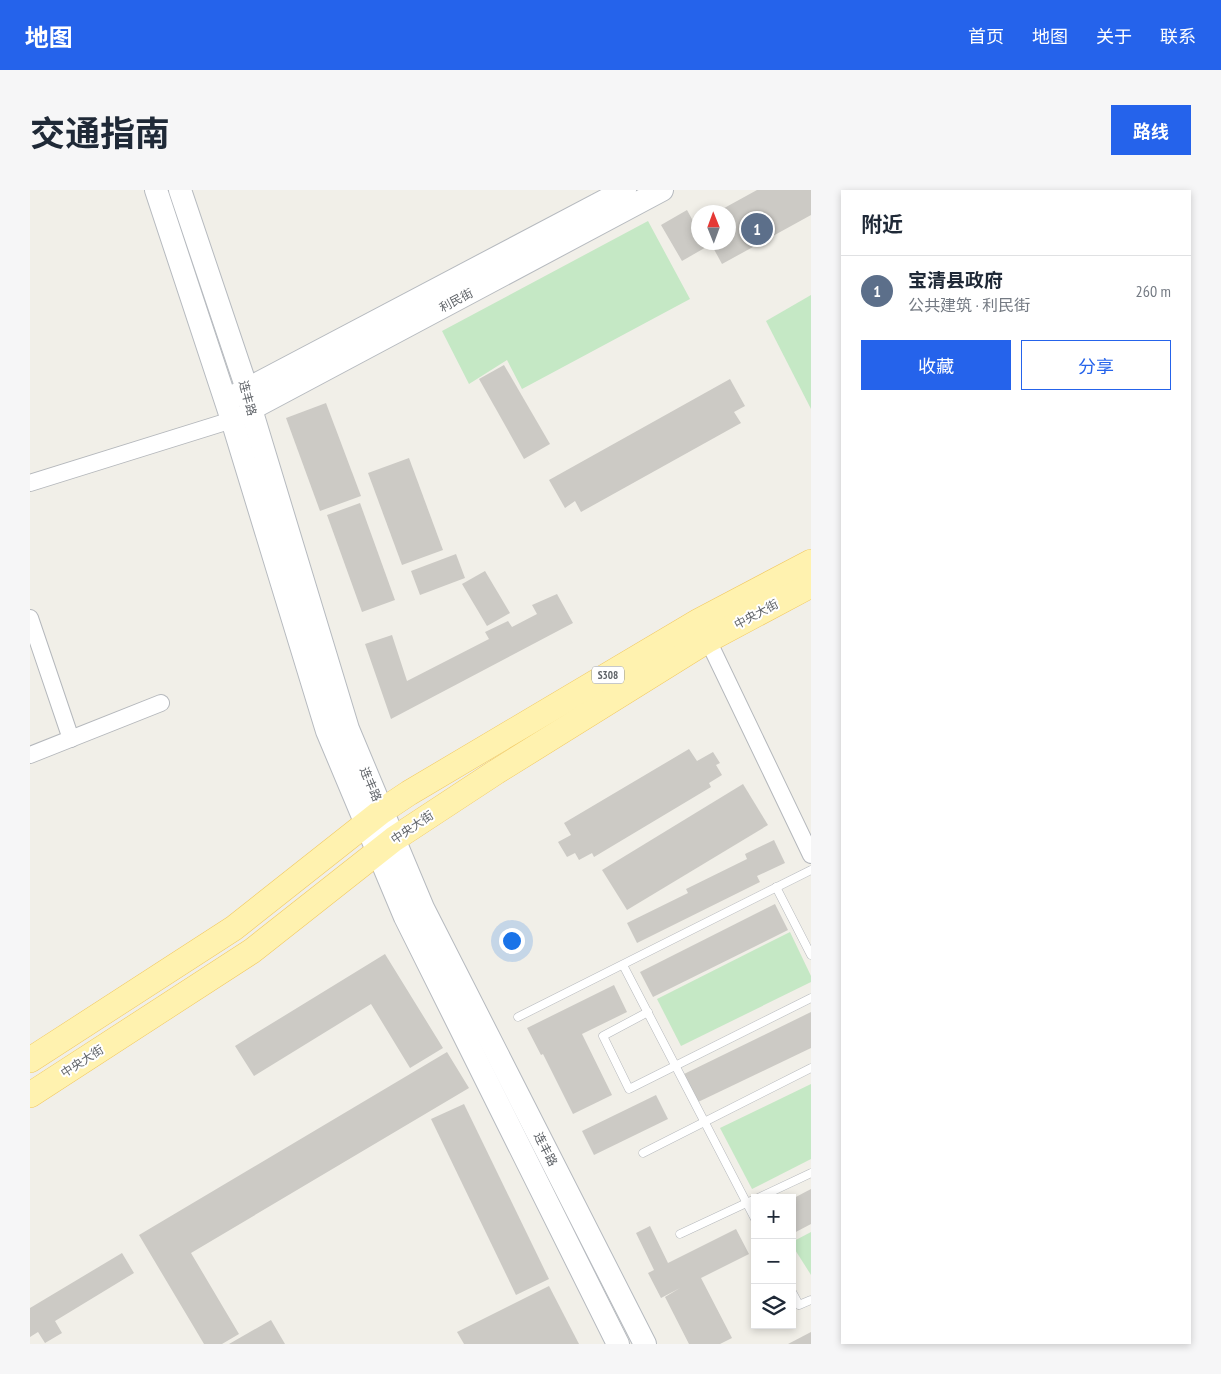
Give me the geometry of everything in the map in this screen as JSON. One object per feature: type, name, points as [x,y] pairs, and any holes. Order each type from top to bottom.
[{"type":"main road","name":"中央大街","points":[[30,1095],[252,951],[386,846],[703,630],[811,562]]},
{"type":"main road","name":"中央大街","points":[[30,1060],[234,928],[374,818],[409,793],[703,630],[811,585]]},
{"type":"street","name":"连丰路","points":[[156,190],[239,405],[348,729],[374,818],[386,846],[423,908],[639,1342]]},
{"type":"street","name":"连丰路","points":[[180,190],[239,405]]},
{"type":"street","name":"利民街","points":[[239,405],[625,190]]},
{"type":"street","name":"利民街","points":[[239,405],[662,190]]},
{"type":"street","points":[[30,483],[239,405]]},
{"type":"street","points":[[30,618],[71,739]]},
{"type":"street","points":[[703,630],[811,855]]},
{"type":"street","points":[[30,755],[161,703]]},
{"type":"street","name":"连丰路","points":[[386,846],[405,917],[618,1344]]},
{"type":"lane","points":[[518,1017],[811,870]]},
{"type":"lane","points":[[776,887],[811,955]]},
{"type":"lane","points":[[623,965],[751,1212]]},
{"type":"lane","points":[[648,1012],[604,1036],[629,1089],[811,998]]},
{"type":"lane","points":[[643,1153],[811,1068]]},
{"type":"lane","points":[[765,1194],[811,1173]]},
{"type":"lane","points":[[680,1234],[751,1200]]},
{"type":"lane","points":[[796,1299],[799,1305],[811,1300]]},
{"type":"green space","points":[[648,221],[690,299],[522,389],[507,360],[469,384],[442,331]]},
{"type":"green space","points":[[811,295],[811,409],[766,321]]},
{"type":"green space","points":[[790,932],[811,976],[811,982],[681,1046],[657,999]]},
{"type":"green space","points":[[811,1084],[811,1159],[752,1189],[720,1128]]},
{"type":"green space","points":[[811,1232],[811,1275],[796,1251],[796,1240]]},
{"type":"building","points":[[757,190],[811,190],[811,215],[722,264],[714,250],[736,250],[736,205],[730,205]]},
{"type":"building","points":[[687,210],[691,217],[691,250],[701,250],[682,261],[661,225]]},
{"type":"building","points":[[504,365],[550,444],[524,459],[479,379]]},
{"type":"building","points":[[730,379],[745,406],[734,412],[741,423],[581,512],[575,501],[565,508],[549,480]]},
{"type":"building","points":[[326,403],[361,496],[320,511],[286,418]]},
{"type":"building","points":[[409,458],[443,550],[402,565],[368,473]]},
{"type":"building","points":[[360,503],[395,600],[362,612],[327,515]]},
{"type":"building","points":[[456,554],[465,578],[420,595],[411,571]]},
{"type":"building","points":[[485,571],[510,613],[487,626],[462,584]]},
{"type":"building","points":[[557,594],[573,623],[391,719],[365,644],[392,635],[407,681],[489,639],[485,632],[508,621],[512,627],[537,614],[532,605]]},
{"type":"building","points":[[689,749],[697,761],[713,752],[720,763],[716,765],[722,775],[709,783],[711,787],[594,857],[592,853],[579,860],[575,853],[567,857],[558,842],[571,835],[564,823]]},
{"type":"building","points":[[743,784],[768,825],[627,910],[602,870]]},
{"type":"building","points":[[774,840],[785,863],[757,876],[760,882],[637,943],[627,923],[688,893],[686,889],[747,859],[745,854]]},
{"type":"building","points":[[775,904],[788,930],[653,997],[640,972]]},
{"type":"building","points":[[385,954],[443,1048],[410,1068],[371,1004],[254,1076],[235,1046]]},
{"type":"building","points":[[614,985],[627,1012],[582,1034],[612,1095],[573,1114],[543,1054],[541,1055],[527,1028]]},
{"type":"building","points":[[811,1012],[811,1048],[696,1103],[682,1075]]},
{"type":"building","points":[[447,1052],[469,1088],[191,1253],[239,1334],[222,1344],[204,1344],[139,1235]]},
{"type":"building","points":[[656,1095],[668,1119],[594,1155],[582,1131]]},
{"type":"building","points":[[464,1104],[549,1279],[516,1295],[431,1119]]},
{"type":"building","points":[[811,1189],[811,1224],[796,1232],[796,1197]]},
{"type":"building","points":[[650,1226],[668,1263],[736,1229],[749,1254],[701,1278],[732,1338],[720,1344],[689,1344],[665,1297],[680,1288],[661,1298],[648,1273],[654,1270],[636,1233]]},
{"type":"building","points":[[122,1253],[134,1273],[55,1321],[62,1333],[45,1343],[38,1332],[30,1337],[30,1308]]},
{"type":"building","points":[[549,1286],[579,1344],[464,1344],[457,1332]]},
{"type":"building","points":[[271,1320],[285,1344],[229,1344]]},
{"type":"building","points":[[811,1332],[811,1344],[788,1344]]},
{"type":"place","name":"宝清县政府","points":[[757,229]]}]
